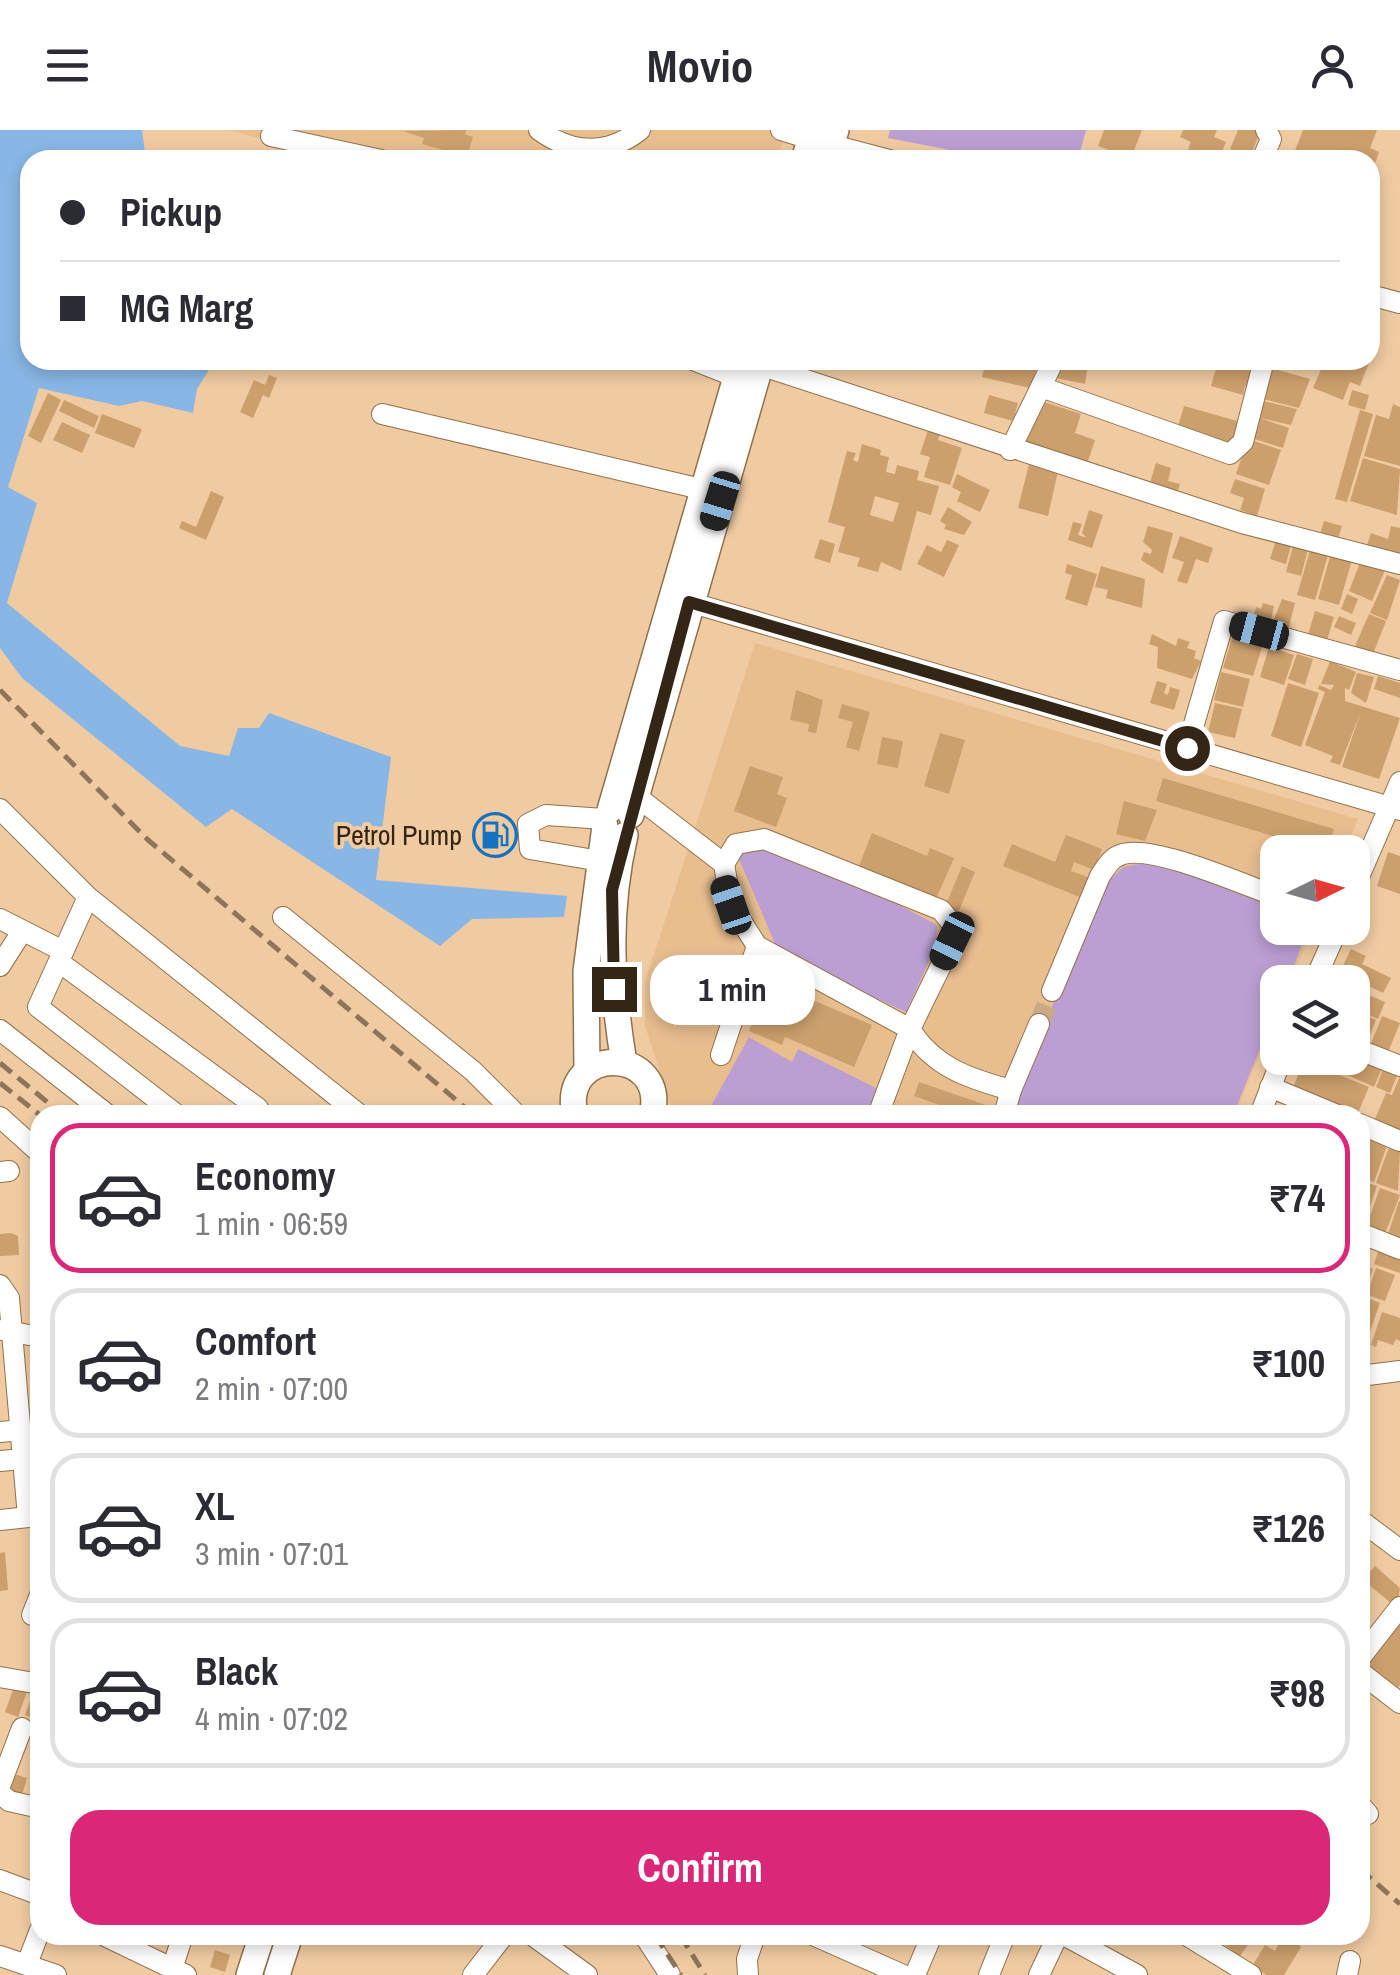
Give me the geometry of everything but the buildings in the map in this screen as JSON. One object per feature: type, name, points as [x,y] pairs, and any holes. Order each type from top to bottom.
[{"type":"main road","points":[[624,1063],[611,966],[612,890],[619,817],[701,489],[748,370]]},
{"type":"main road","points":[[587,1071],[585,986],[600,861],[619,817],[689,602],[749,370]]},
{"type":"main road","points":[[575,1105],[576,1087],[587,1071],[604,1062],[624,1063],[648,1080],[653,1105]]},
{"type":"main road","points":[[249,1975],[259,1945]]},
{"type":"main road","points":[[277,1975],[287,1945]]},
{"type":"street","points":[[539,130],[566,147],[586,150],[609,147],[640,130]]},
{"type":"street","points":[[781,130],[846,150]]},
{"type":"street","points":[[271,136],[335,150]]},
{"type":"street","points":[[762,370],[1242,523],[1400,564]]},
{"type":"street","points":[[1010,450],[1049,370]]},
{"type":"street","points":[[1040,388],[1230,454],[1242,442],[1261,370]]},
{"type":"street","points":[[382,414],[701,489]]},
{"type":"street","points":[[689,602],[1395,808]]},
{"type":"street","points":[[1187,748],[1224,621],[1400,670]]},
{"type":"street","points":[[1370,857],[1395,808],[1400,782]]},
{"type":"street","points":[[0,809],[88,898],[347,1105]]},
{"type":"street","points":[[600,861],[530,850],[528,824],[546,815],[619,817],[724,864]]},
{"type":"street","points":[[882,1105],[910,1028],[952,941],[950,917],[764,839],[736,844],[724,864],[731,905],[757,946],[910,1028],[930,1056],[966,1078],[1011,1090]]},
{"type":"street","points":[[1052,991],[1100,876],[1111,859],[1122,854],[1155,856],[1260,891]]},
{"type":"street","points":[[88,898],[38,1007],[164,1105]]},
{"type":"street","points":[[283,917],[473,1071],[507,1105]]},
{"type":"street","points":[[0,919],[61,956],[254,1105]]},
{"type":"street","points":[[0,966],[20,933]]},
{"type":"street","points":[[722,1055],[757,946]]},
{"type":"street","points":[[1007,1105],[1039,1024]]},
{"type":"street","points":[[0,1030],[95,1105]]},
{"type":"street","points":[[1370,1054],[1400,1066]]},
{"type":"street","points":[[1264,1105],[1275,1075]]},
{"type":"street","points":[[1270,1087],[1313,1105]]},
{"type":"street","points":[[0,1117],[30,1143]]},
{"type":"street","points":[[1370,1128],[1400,1141]]},
{"type":"street","points":[[1370,1237],[1400,1249]]},
{"type":"street","points":[[0,1285],[7,1291],[9,1396],[20,1425],[30,1496]]},
{"type":"street","points":[[1370,1375],[1400,1371]]},
{"type":"street","points":[[0,1461],[23,1459]]},
{"type":"street","points":[[0,1520],[30,1517]]},
{"type":"street","points":[[1370,1528],[1400,1550]]},
{"type":"street","points":[[1370,1645],[1400,1607]]},
{"type":"street","points":[[0,1677],[30,1682]]},
{"type":"street","points":[[1370,1680],[1400,1703]]},
{"type":"street","points":[[22,1728],[0,1790],[9,1800],[30,1805]]},
{"type":"street","points":[[0,1880],[30,1891]]},
{"type":"street","points":[[27,1964],[34,1945]]},
{"type":"street","points":[[126,1945],[179,1972],[182,1945]]},
{"type":"street","points":[[473,1975],[496,1945]]},
{"type":"street","points":[[544,1945],[578,1973]]},
{"type":"street","points":[[649,1945],[663,1972]]},
{"type":"street","points":[[748,1975],[752,1945]]},
{"type":"street","points":[[858,1945],[903,1975]]},
{"type":"street","points":[[915,1975],[928,1945]]},
{"type":"street","points":[[989,1975],[1001,1945]]},
{"type":"street","points":[[1043,1974],[1056,1945]]},
{"type":"street","points":[[1080,1945],[1137,1975]]},
{"type":"street","points":[[1202,1945],[1251,1975]]},
{"type":"street","points":[[0,1956],[56,1975]]},
{"type":"shaded area","points":[[230,130],[787,130],[780,150],[299,150]]},
{"type":"shaded area","points":[[890,130],[1086,130],[1081,150],[950,150],[888,138]]},
{"type":"shaded area","points":[[755,643],[1358,819],[1351,835],[1260,835],[1260,945],[1306,945],[1297,965],[1260,965],[1260,1054],[1239,1105],[671,1105],[645,1026],[645,982]]},
{"type":"shaded area","points":[[747,843],[884,897],[937,925],[936,946],[906,1012],[779,953],[739,859]]},
{"type":"shaded area","points":[[1154,861],[1260,902],[1260,945],[1302,945],[1294,965],[1260,965],[1260,1049],[1237,1105],[1012,1105],[1099,891],[1123,867]]},
{"type":"shaded area","points":[[749,1037],[792,1062],[798,1049],[882,1091],[876,1105],[712,1105]]},
{"type":"water","points":[[0,130],[142,130],[145,150],[20,150],[20,370],[209,370],[197,389],[193,413],[142,401],[119,406],[39,388],[8,487],[37,503],[7,603],[180,746],[229,756],[238,728],[259,728],[269,713],[391,757],[376,880],[567,896],[564,917],[472,919],[440,946],[232,809],[206,827],[22,678],[0,648]]},
{"type":"tunnel","points":[[1039,1024],[1052,991]]},
{"type":"railway","points":[[0,690],[148,840],[462,1105]]},
{"type":"railway","points":[[0,1063],[51,1105]]},
{"type":"railway","points":[[0,1083],[30,1107]]},
{"type":"railway","points":[[1370,1878],[1400,1904]]},
{"type":"railway","points":[[662,1945],[681,1975]]},
{"type":"railway","points":[[686,1945],[705,1975]]},
{"type":"place","name":"Petrol Pump","points":[[495,835]]},
{"type":"route","points":[[614,989],[612,890],[625,835],[633,824],[631,814],[689,602],[1187,748]]}]
